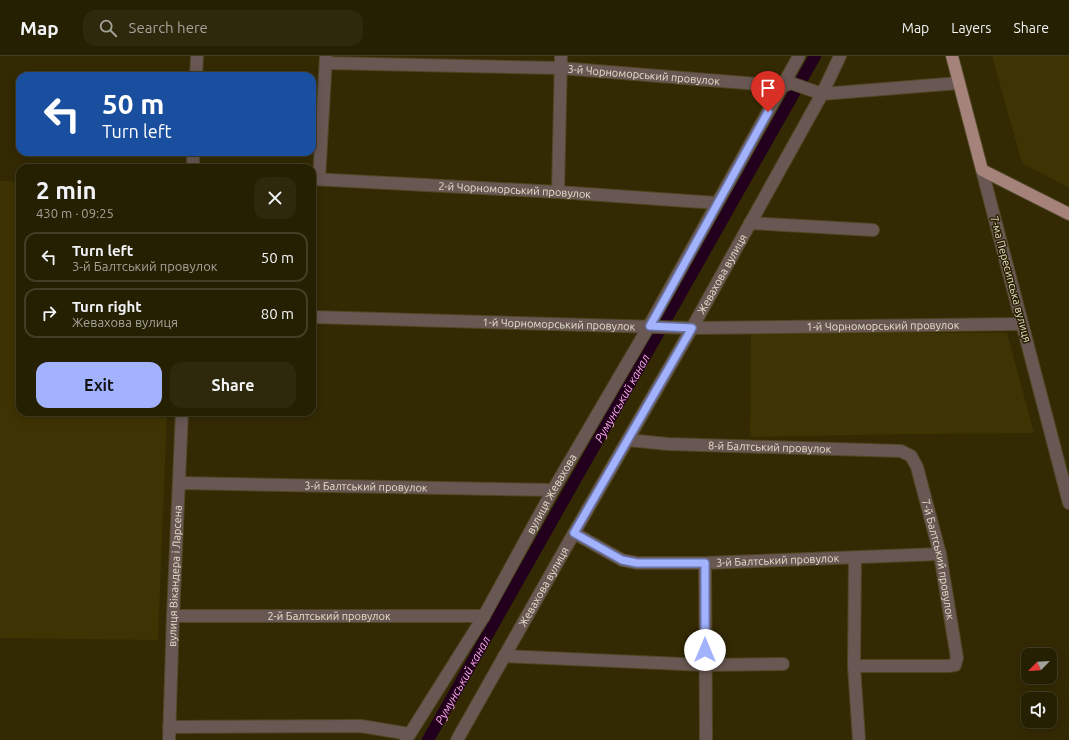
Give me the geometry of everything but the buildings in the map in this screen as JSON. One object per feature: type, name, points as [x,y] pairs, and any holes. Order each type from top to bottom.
[{"type":"main road","name":"7-ма Пересипська вулиця","points":[[952,56],[982,170]]},
{"type":"main road","points":[[982,170],[1069,214]]},
{"type":"street","points":[[196,72],[197,56]]},
{"type":"street","points":[[558,192],[560,56]]},
{"type":"street","name":"вулиця Жевахова","points":[[408,737],[484,616],[553,490],[653,326],[717,203],[787,85],[799,56]]},
{"type":"street","name":"Жевахова вулиця","points":[[457,740],[628,440],[689,328],[750,223],[840,56]]},
{"type":"street","points":[[316,168],[326,60]]},
{"type":"street","name":"3-й Чорноморський провулок","points":[[326,60],[560,68],[787,85],[820,93],[959,83]]},
{"type":"street","name":"7-ма Пересипська вулиця","points":[[982,170],[1069,503]]},
{"type":"street","name":"2-й Чорноморський провулок","points":[[316,179],[558,192],[717,203]]},
{"type":"street","points":[[750,223],[873,230]]},
{"type":"street","name":"1-й Чорноморський провулок","points":[[316,317],[689,328],[1022,324]]},
{"type":"street","name":"вулиця Вікандера і Ларсена","points":[[169,740],[182,416]]},
{"type":"street","name":"8-й Балтський провулок","points":[[628,440],[668,444],[901,451],[911,456]]},
{"type":"street","name":"7-й Балтський провулок","points":[[854,666],[948,666],[955,665],[957,658],[940,554],[917,467],[911,456]]},
{"type":"street","name":"3-й Балтський провулок","points":[[180,483],[553,490]]},
{"type":"street","name":"3-й Балтський провулок","points":[[574,533],[622,560],[637,563],[705,563],[940,554]]},
{"type":"street","points":[[855,558],[854,666],[859,740]]},
{"type":"street","points":[[705,563],[706,740]]},
{"type":"street","name":"2-й Балтський провулок","points":[[173,616],[484,616]]},
{"type":"street","points":[[504,656],[705,665],[784,664]]},
{"type":"street","points":[[170,727],[361,726],[408,737]]},
{"type":"shaded area","points":[[992,56],[1069,56],[1069,188],[1022,163]]},
{"type":"shaded area","points":[[0,181],[16,182],[16,416],[167,416],[158,640],[0,638]]},
{"type":"shaded area","points":[[751,332],[1007,333],[1034,433],[750,437]]},
{"type":"waterway","name":"Румунський канал","points":[[428,740],[815,56]]},
{"type":"route","points":[[705,650],[705,563],[637,563],[622,560],[574,533],[692,328],[650,326],[768,112]]}]
